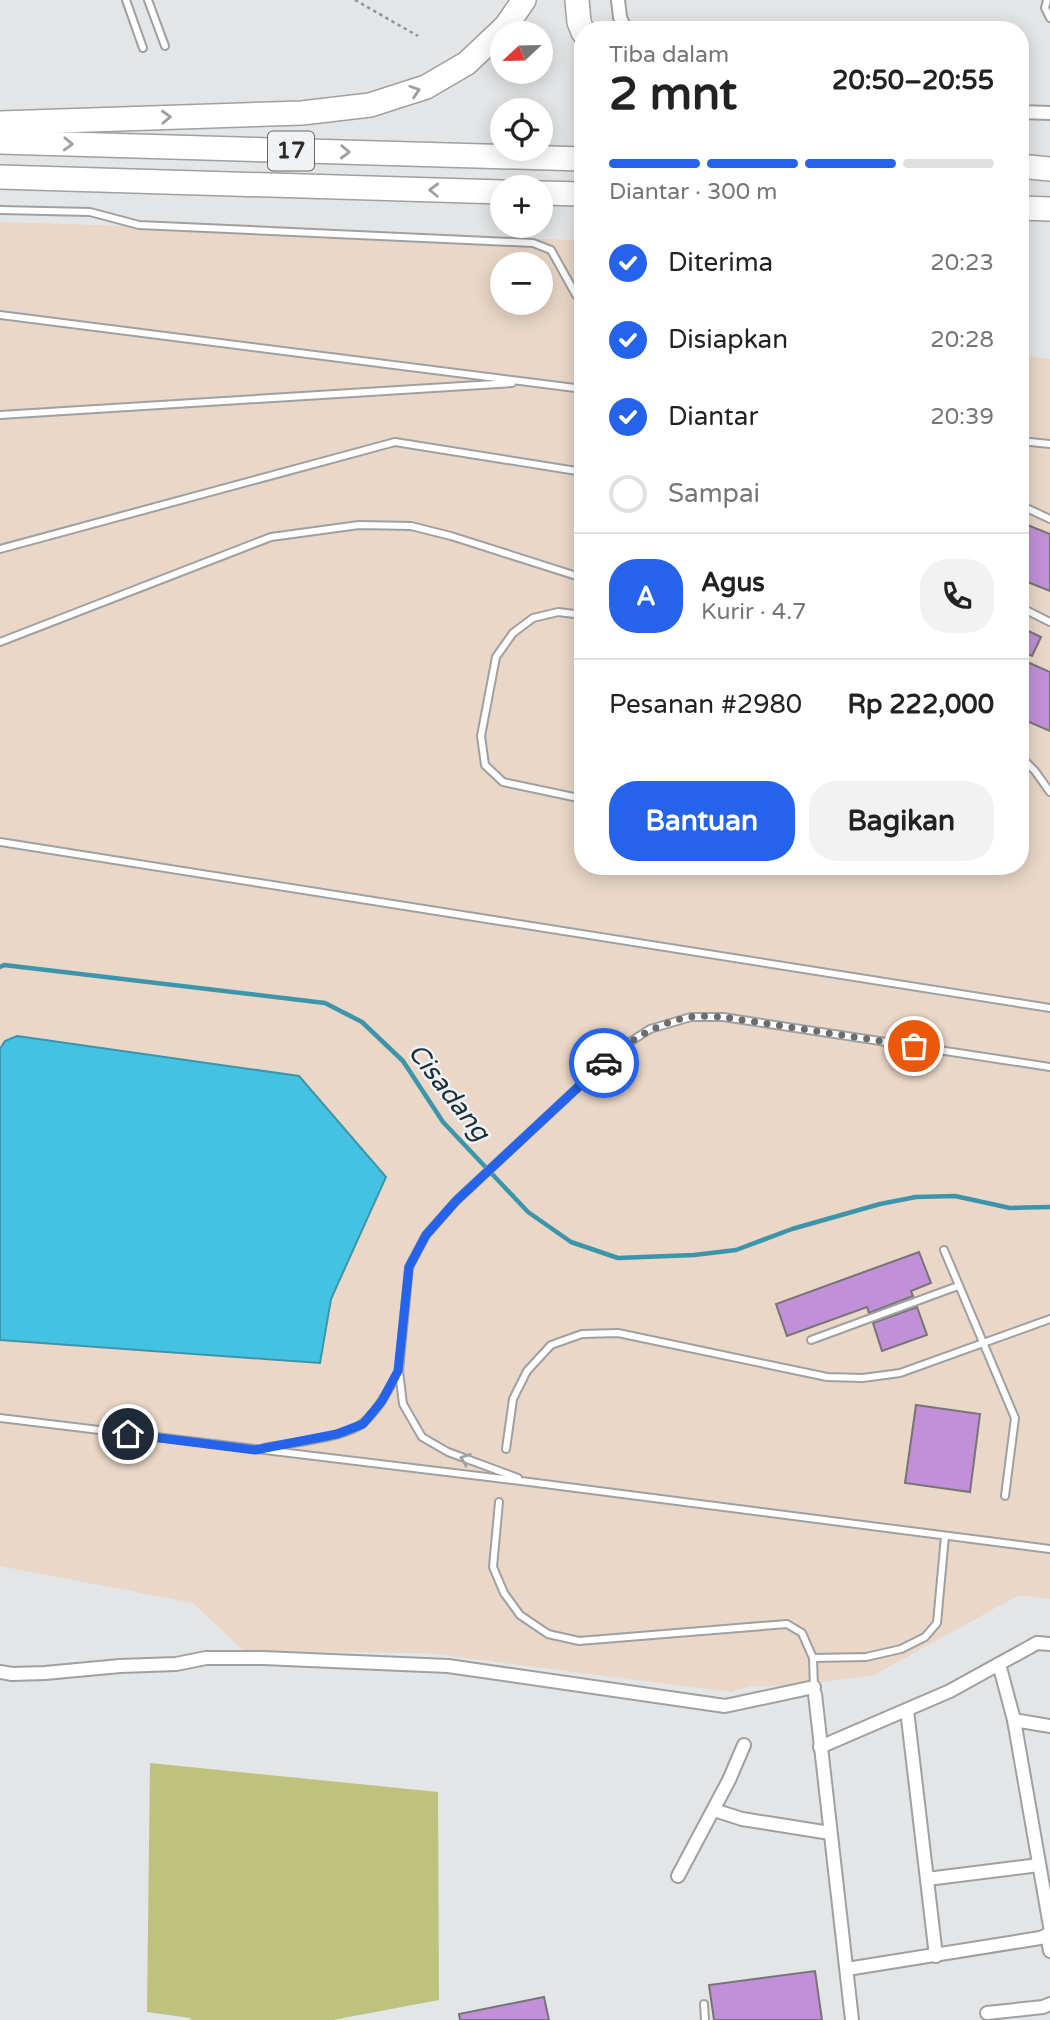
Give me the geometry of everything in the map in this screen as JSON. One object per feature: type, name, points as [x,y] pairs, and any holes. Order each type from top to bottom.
[{"type":"highway","points":[[0,123],[302,113],[370,106],[426,88],[467,63],[506,26],[524,0]]},
{"type":"highway","points":[[577,0],[579,21]]},
{"type":"highway","name":"17","points":[[0,142],[574,159]]},
{"type":"highway","points":[[1029,167],[1050,170]]},
{"type":"highway","points":[[1029,171],[1050,170]]},
{"type":"highway","name":"17","points":[[0,177],[490,192]]},
{"type":"highway","points":[[553,193],[574,194]]},
{"type":"highway","points":[[1029,208],[1050,209]]},
{"type":"street","points":[[618,0],[622,21]]},
{"type":"street","points":[[1029,112],[1050,113]]},
{"type":"street","points":[[820,1747],[959,1687],[1037,1643],[1050,1644]]},
{"type":"street","points":[[0,1672],[45,1673],[176,1664],[206,1658],[263,1658],[448,1667],[724,1706],[814,1690],[852,2020]]},
{"type":"street","points":[[999,1664],[1014,1720],[1039,1865],[1050,1951]]},
{"type":"street","points":[[907,1710],[936,1956]]},
{"type":"street","points":[[1014,1720],[1050,1726]]},
{"type":"street","points":[[678,1875],[714,1810],[744,1745]]},
{"type":"street","points":[[714,1810],[741,1819],[830,1833]]},
{"type":"street","points":[[927,1879],[1039,1865]]},
{"type":"street","points":[[847,1969],[936,1956],[1049,1931]]},
{"type":"street","points":[[987,2013],[1050,2004]]},
{"type":"lane","points":[[126,0],[143,48]]},
{"type":"lane","points":[[148,0],[165,46]]},
{"type":"lane","points":[[1047,0],[1045,8],[1050,18]]},
{"type":"lane","points":[[0,210],[90,212],[139,225],[533,243],[551,250],[574,291]]},
{"type":"lane","points":[[0,315],[574,387]]},
{"type":"lane","points":[[0,415],[527,382]]},
{"type":"lane","points":[[0,550],[396,442],[574,471]]},
{"type":"lane","points":[[1029,442],[1050,444]]},
{"type":"lane","points":[[1029,509],[1050,519]]},
{"type":"lane","points":[[0,642],[271,537],[335,527],[411,526],[574,575]]},
{"type":"lane","points":[[574,614],[558,612],[533,618],[513,633],[496,657],[481,736],[485,765],[503,782],[574,797]]},
{"type":"lane","points":[[1029,612],[1050,622]]},
{"type":"lane","points":[[1029,765],[1050,792]]},
{"type":"lane","points":[[0,842],[1050,1008]]},
{"type":"lane","points":[[529,1482],[448,1452],[422,1437],[402,1404],[398,1371],[409,1267],[426,1235],[456,1201],[619,1049],[650,1029],[691,1017],[723,1017],[1050,1067]]},
{"type":"lane","points":[[944,1250],[1015,1418],[1005,1496]]},
{"type":"lane","points":[[811,1340],[958,1286]]},
{"type":"lane","points":[[506,1449],[513,1399],[527,1371],[551,1345],[582,1334],[618,1333],[827,1377],[863,1378],[900,1373],[1050,1319]]},
{"type":"lane","points":[[255,1450],[337,1434],[363,1424],[382,1401],[398,1371]]},
{"type":"lane","points":[[0,1418],[1050,1549]]},
{"type":"lane","points":[[499,1502],[493,1567],[504,1593],[520,1615],[548,1634],[579,1641],[787,1624],[802,1633],[813,1658],[814,1690]]},
{"type":"lane","points":[[813,1658],[866,1657],[901,1649],[925,1637],[937,1623],[945,1536]]},
{"type":"lane","points":[[704,2004],[705,2020]]},
{"type":"path","points":[[355,0],[418,36]]},
{"type":"shaded area","points":[[0,222],[574,240],[574,875],[1029,875],[1029,356],[1050,359],[1050,1599],[1019,1595],[874,1675],[793,1686],[750,1686],[731,1692],[426,1653],[244,1651],[193,1603],[0,1566]]},
{"type":"green space","points":[[150,1763],[438,1792],[439,2000],[333,2020],[191,2020],[147,2012]]},
{"type":"water","points":[[17,1036],[299,1076],[386,1177],[331,1299],[320,1363],[0,1340],[0,1049],[5,1041]]},
{"type":"building","points":[[1029,526],[1050,534],[1050,591],[1029,583]]},
{"type":"building","points":[[1029,631],[1041,637],[1032,656],[1029,654]]},
{"type":"building","points":[[1029,663],[1050,672],[1050,731],[1029,722]]},
{"type":"building","points":[[919,1252],[931,1283],[911,1291],[913,1296],[869,1313],[867,1307],[787,1336],[776,1304]]},
{"type":"building","points":[[917,1307],[927,1335],[882,1351],[873,1323]]},
{"type":"building","points":[[916,1405],[980,1414],[970,1492],[905,1483]]},
{"type":"building","points":[[815,1971],[822,2020],[714,2020],[709,1985]]},
{"type":"building","points":[[544,1997],[549,2020],[460,2020],[459,2014]]},
{"type":"waterway","name":"Cisadang","points":[[0,967],[4,965],[325,1003],[362,1022],[403,1061],[443,1122],[528,1212],[571,1242],[618,1258],[694,1255],[736,1250],[792,1229],[880,1204],[916,1197],[955,1196],[1010,1208],[1050,1207]]},
{"type":"way so far","points":[[604,1063],[619,1049],[650,1029],[691,1017],[723,1017],[914,1046]]},
{"type":"route","points":[[128,1434],[255,1450],[337,1434],[363,1424],[382,1401],[398,1371],[409,1267],[426,1235],[456,1201],[604,1063]]}]
